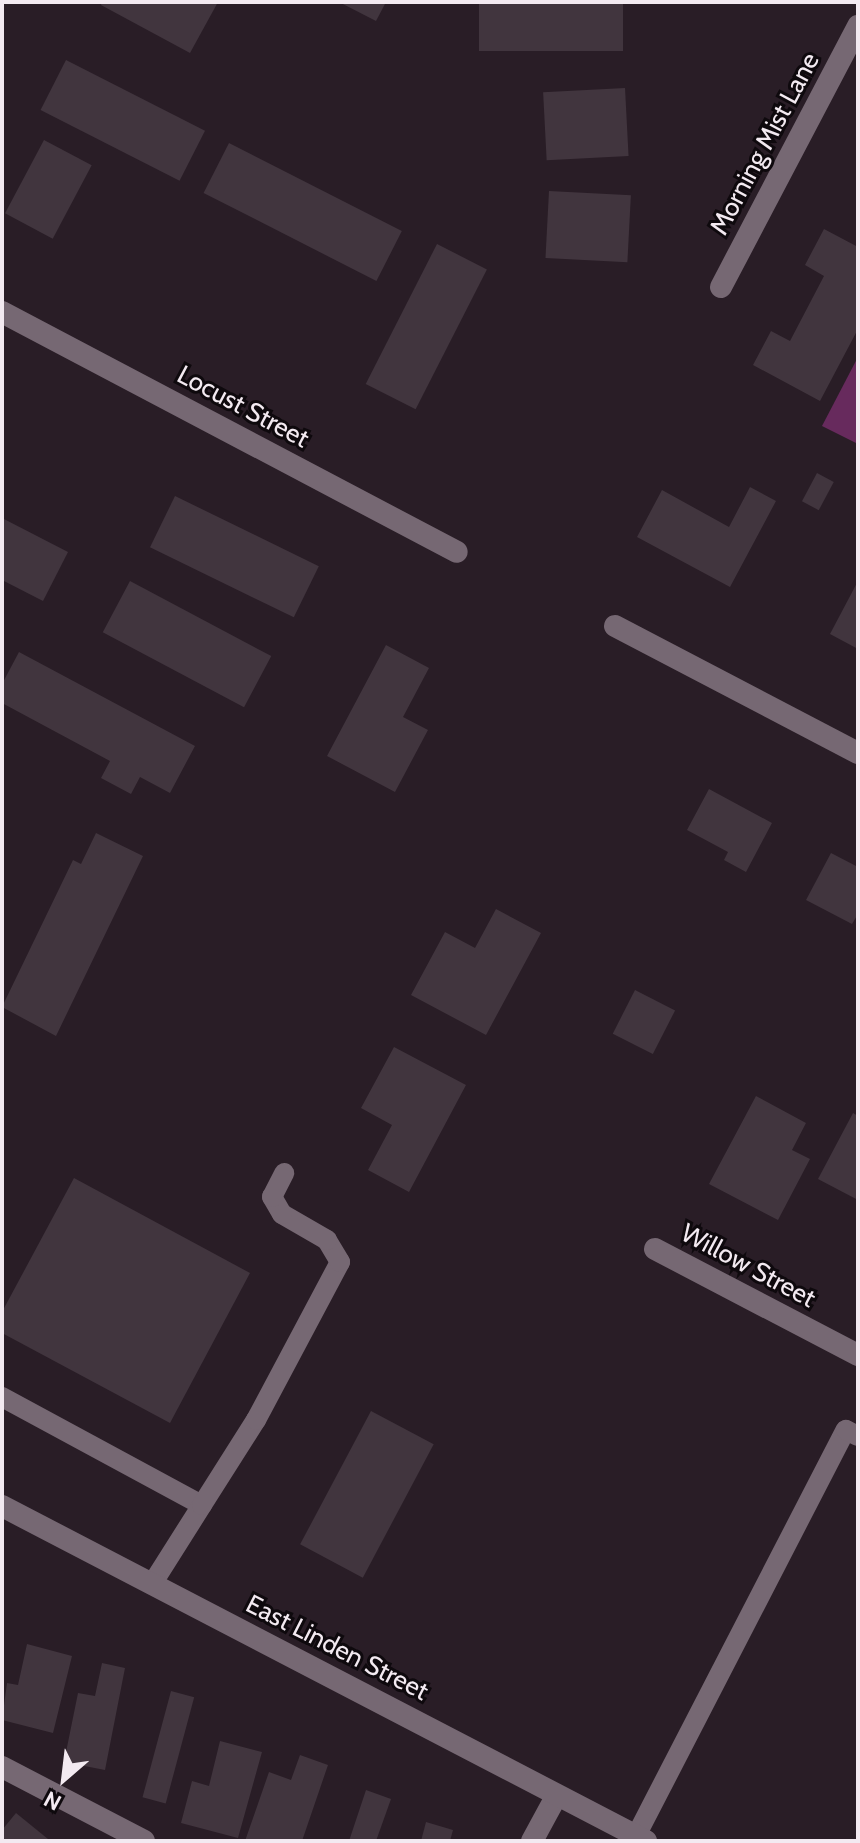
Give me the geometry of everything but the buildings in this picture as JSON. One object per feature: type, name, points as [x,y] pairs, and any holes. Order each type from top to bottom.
[{"type":"street","name":"Morning Mist Lane","points":[[721,287],[858,26]]},
{"type":"street","name":"Locust Street","points":[[2,312],[457,552]]},
{"type":"street","points":[[615,626],[858,753]]},
{"type":"street","name":"Willow Street","points":[[655,1249],[858,1355]]},
{"type":"street","name":"East Linden Street","points":[[2,1506],[641,1838]]},
{"type":"street","points":[[2,1767],[144,1841]]},
{"type":"street","points":[[532,1841],[557,1795]]},
{"type":"lane","points":[[152,1584],[256,1420],[340,1262],[327,1240],[282,1214],[272,1197],[284,1173]]},
{"type":"lane","points":[[2,1397],[202,1505]]},
{"type":"lane","points":[[641,1838],[846,1430],[858,1436]]},
{"type":"shaded area","points":[[858,357],[858,444],[822,426]]}]
